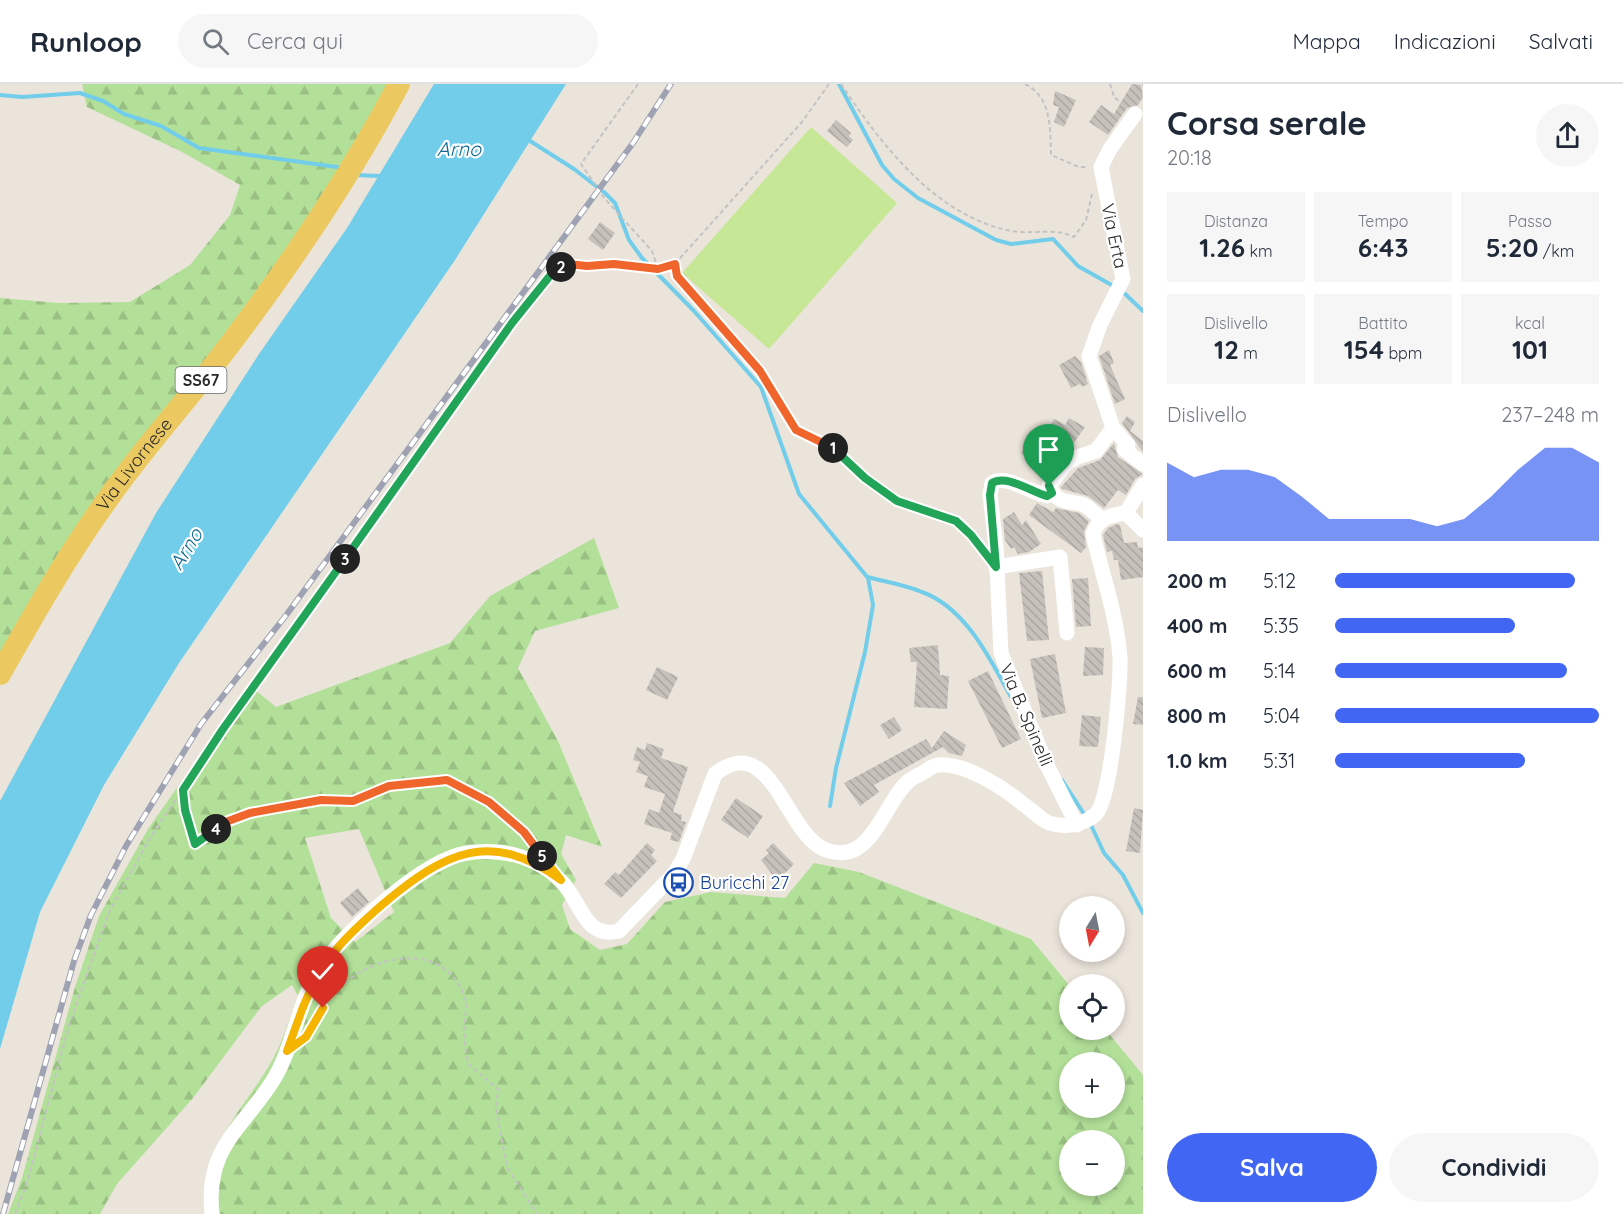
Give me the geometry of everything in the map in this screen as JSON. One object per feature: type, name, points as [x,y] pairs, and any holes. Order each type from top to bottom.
[{"type":"main road","name":"Via Livornese","points":[[0,674],[50,584],[108,498],[234,339],[297,250],[399,84]]},
{"type":"street","points":[[1101,167],[1134,113]]},
{"type":"street","name":"Via Erta","points":[[1101,167],[1123,279],[1100,325],[1089,356],[1113,428],[1128,445],[1124,449],[1143,464]]},
{"type":"street","points":[[1113,428],[1096,451],[1077,456],[1066,464],[1049,486],[1052,493],[1070,504],[1083,504],[1099,521],[1134,520],[1143,485]]},
{"type":"street","name":"Via B. Spinelli","points":[[1052,493],[1047,496],[1011,482],[996,480],[992,483],[990,495],[1001,653],[1045,761],[1077,825]]},
{"type":"street","points":[[212,1214],[210,1193],[221,1150],[272,1081],[287,1051],[317,974],[346,936],[415,877],[465,853],[502,852],[521,856],[542,866],[561,880],[586,919],[596,930],[607,934],[619,931],[674,874],[683,859],[715,774],[725,766],[753,766],[766,773],[804,833],[826,850],[849,851],[859,846],[870,837],[908,781],[937,765],[968,770],[1011,794],[1048,823],[1077,825],[1097,813],[1107,787],[1120,659],[1113,609],[1093,534],[1099,521]]},
{"type":"street","points":[[996,567],[1060,556],[1067,633]]},
{"type":"path","points":[[638,84],[581,164],[605,199],[652,251],[658,269]]},
{"type":"path","points":[[15,1214],[27,1183],[69,1026],[109,912],[150,838],[223,729],[512,323],[553,272],[568,264],[587,266],[614,264],[658,269],[675,264],[802,122],[829,84]]},
{"type":"path","points":[[841,84],[864,118],[918,180],[950,205],[986,224],[1012,231],[1061,231],[1074,237],[1086,220],[1089,201],[1101,167],[1079,166],[1051,155],[1049,114],[1036,90],[1025,84]]},
{"type":"path","points":[[1110,84],[1114,97],[1134,113]]},
{"type":"path","points":[[675,264],[677,276],[760,371],[796,430],[830,445],[865,478],[897,501],[956,521],[971,535],[996,567]]},
{"type":"path","points":[[183,790],[185,810],[195,844],[223,823],[250,813],[321,800],[353,801],[389,786],[447,780],[489,802],[524,832],[536,848]]},
{"type":"path","points":[[287,1051],[306,1037],[338,989],[371,966],[401,957],[433,961],[451,973],[465,997],[463,1030],[468,1064],[498,1089],[495,1109],[507,1167],[537,1214]]},
{"type":"green space","points":[[82,84],[392,84],[322,201],[0,657],[0,298],[60,303],[130,302],[190,265],[230,215],[240,185],[182,152],[87,107]]},
{"type":"green space","points":[[811,127],[897,203],[769,349],[682,273]]},
{"type":"green space","points":[[594,538],[619,608],[535,631],[518,668],[558,741],[602,847],[566,835],[561,854],[576,880],[562,905],[570,929],[600,950],[627,944],[665,902],[711,892],[785,898],[814,863],[859,872],[1031,939],[1060,974],[1059,1040],[1114,1040],[1124,1052],[1059,1052],[1059,1118],[1125,1118],[1125,1053],[1143,1075],[1143,1214],[207,1214],[205,1192],[216,1150],[278,1050],[298,996],[292,985],[261,1007],[193,1098],[117,1184],[100,1214],[8,1214],[22,1178],[75,987],[99,916],[148,829],[249,685],[276,707],[450,643],[490,596]],"holes":[[[359,829],[394,912],[355,942],[331,918],[305,838]]]},
{"type":"water","name":"Arno","points":[[434,84],[566,84],[455,260],[179,663],[104,785],[40,912],[0,1049],[0,801],[156,513],[259,354],[347,228]]},
{"type":"building","points":[[1132,84],[1141,85],[1143,97],[1138,105],[1127,108],[1108,135],[1089,122],[1101,105],[1114,114]]},
{"type":"building","points":[[1055,91],[1076,100],[1064,127],[1054,122],[1059,107],[1053,105]]},
{"type":"building","points":[[836,120],[851,133],[849,136],[853,140],[847,147],[827,131]]},
{"type":"building","points":[[600,222],[615,233],[603,250],[588,239]]},
{"type":"building","points":[[1109,350],[1114,363],[1110,365],[1125,399],[1115,404],[1099,356]]},
{"type":"building","points":[[1075,356],[1081,362],[1088,384],[1082,387],[1080,384],[1071,388],[1059,365]]},
{"type":"building","points":[[1127,416],[1135,422],[1130,431],[1143,441],[1143,452],[1122,423]]},
{"type":"building","points":[[1069,418],[1085,427],[1068,451],[1048,472],[1021,453],[1036,431],[1044,437],[1054,419],[1065,425]]},
{"type":"building","points":[[1114,443],[1118,457],[1143,474],[1135,479],[1126,495],[1118,490],[1104,508],[1088,496],[1062,489],[1061,487],[1078,468],[1100,460]]},
{"type":"building","points":[[1037,503],[1053,512],[1056,508],[1079,513],[1089,521],[1084,531],[1086,547],[1081,553],[1029,515]]},
{"type":"building","points":[[1014,512],[1022,525],[1026,520],[1041,544],[1029,552],[1018,554],[1014,547],[1011,549],[1005,540],[1003,519]]},
{"type":"building","points":[[1120,525],[1124,543],[1137,542],[1138,548],[1143,547],[1143,577],[1121,580],[1118,560],[1114,560],[1112,551],[1107,552],[1103,535],[1108,528]]},
{"type":"building","points":[[1042,571],[1049,640],[1027,641],[1019,573]]},
{"type":"building","points":[[1088,578],[1091,626],[1076,627],[1072,579]]},
{"type":"building","points":[[938,645],[940,675],[949,676],[947,709],[914,707],[917,662],[911,662],[909,648]]},
{"type":"building","points":[[1085,647],[1104,648],[1103,675],[1083,676]]},
{"type":"building","points":[[1055,654],[1066,713],[1042,718],[1030,659]]},
{"type":"building","points":[[657,667],[678,677],[667,700],[646,690]]},
{"type":"building","points":[[988,671],[1021,739],[1002,748],[968,681]]},
{"type":"building","points":[[1138,697],[1143,697],[1143,725],[1133,724]]},
{"type":"building","points":[[1082,715],[1101,717],[1098,747],[1079,746]]},
{"type":"building","points":[[894,717],[902,730],[889,739],[880,725]]},
{"type":"building","points":[[944,731],[966,745],[962,756],[949,753],[943,747],[874,785],[879,792],[860,806],[844,783],[926,739],[932,748]]},
{"type":"building","points":[[647,743],[664,749],[661,758],[688,767],[673,812],[682,815],[681,821],[686,822],[679,842],[670,840],[672,833],[644,824],[649,809],[659,813],[665,794],[644,787],[648,776],[636,772],[640,762],[633,760],[637,747],[645,750]]},
{"type":"building","points":[[736,798],[763,816],[748,838],[721,820]]},
{"type":"building","points":[[1134,808],[1143,810],[1140,853],[1126,851]]},
{"type":"building","points":[[647,843],[655,850],[651,855],[657,861],[621,898],[604,884],[615,872],[619,875]]},
{"type":"building","points":[[773,843],[794,864],[777,881],[761,860],[769,853],[766,850]]},
{"type":"building","points":[[358,888],[369,902],[352,917],[340,903]]},
{"type":"waterway","points":[[839,84],[882,165],[894,179],[918,198],[996,240],[1011,244],[1053,239],[1078,266],[1115,287]]},
{"type":"waterway","points":[[0,95],[22,97],[80,93],[103,101],[124,114],[161,126],[199,148],[344,168]]},
{"type":"waterway","points":[[527,139],[574,169],[615,203],[629,240],[642,258],[694,311],[761,387],[799,494],[868,578],[873,605],[865,652],[836,768],[830,806]]},
{"type":"waterway","points":[[355,175],[380,176]]},
{"type":"waterway","points":[[1122,291],[1143,311]]},
{"type":"waterway","points":[[868,577],[922,592],[952,610],[975,636],[1011,697]]},
{"type":"waterway","points":[[1062,780],[1086,817]]},
{"type":"waterway","points":[[1090,823],[1104,853],[1123,875],[1143,913]]},
{"type":"railway","points":[[3,1214],[74,961],[91,915],[126,846],[201,724],[287,614],[633,143],[671,84]]},
{"type":"place","name":"Buricchi 27","points":[[679,883]]},
{"type":"route","points":[[323,1008],[306,1037],[287,1051],[317,974],[333,951],[346,936],[415,877],[445,860],[465,853],[502,852],[521,856],[542,866],[561,880],[524,832],[489,802],[447,780],[389,786],[353,801],[321,800],[250,813],[223,823],[195,844],[185,810],[183,790],[223,729],[399,485],[512,323],[559,267],[568,264],[587,266],[614,264],[658,269],[675,264],[677,276],[710,311],[760,371],[796,430],[830,445],[865,478],[897,501],[956,521],[971,535],[996,567],[990,495],[992,483],[996,480],[1011,482],[1047,496],[1052,493],[1049,486]]}]
